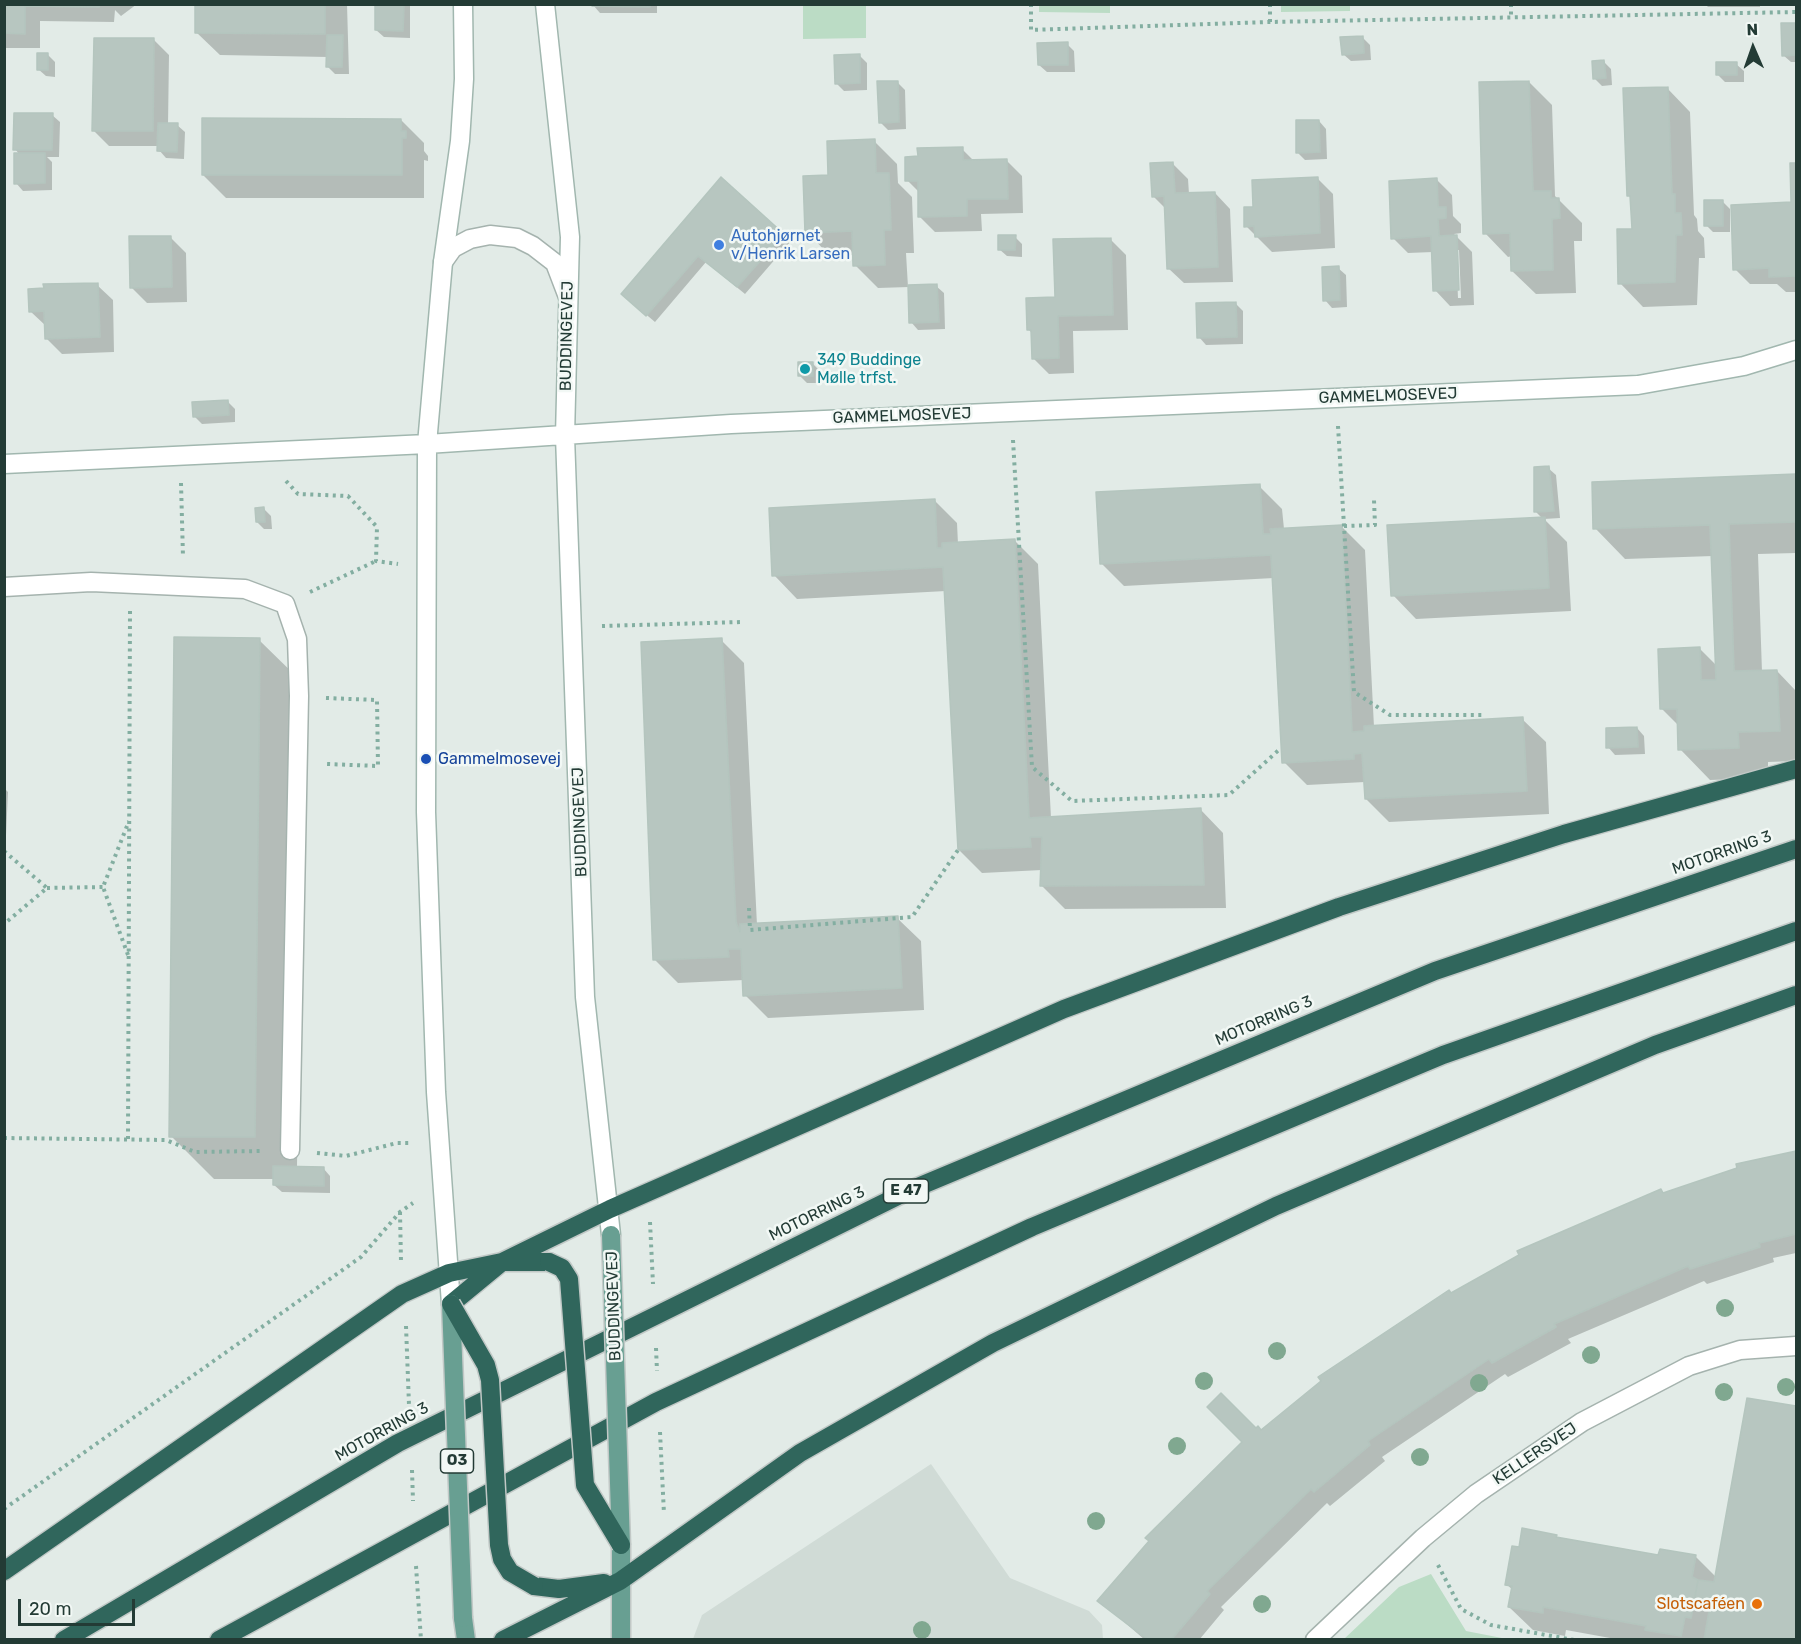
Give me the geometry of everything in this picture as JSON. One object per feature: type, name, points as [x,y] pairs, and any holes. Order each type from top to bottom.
[{"type":"highway","points":[[620,1581],[559,1589],[534,1586],[510,1572],[502,1559],[490,1380],[486,1365],[451,1304],[502,1262],[610,1209],[1064,1009],[1306,919],[1564,834],[1797,769]]},
{"type":"highway","name":"MOTORRING 3","points":[[64,1640],[398,1443],[908,1191],[1435,971],[1797,849]]},
{"type":"highway","points":[[219,1640],[656,1402],[1032,1227],[1443,1055],[1797,931]]},
{"type":"highway","points":[[503,1640],[620,1581],[800,1454],[993,1343],[1276,1206],[1655,1045],[1797,995]]},
{"type":"highway","points":[[4,1571],[402,1293],[448,1273],[502,1262],[549,1262],[562,1268],[569,1279],[585,1485],[621,1545]]},
{"type":"main road","name":"BUDDINGEVEJ","points":[[611,1235],[621,1545],[621,1640]]},
{"type":"main road","name":"O3","points":[[451,1304],[463,1618],[466,1640]]},
{"type":"street","points":[[451,1304],[442,1186],[426,812],[427,444],[443,262],[460,130],[464,79],[463,4]]},
{"type":"street","name":"BUDDINGEVEJ","points":[[545,4],[570,237],[565,436],[574,627],[585,997],[600,1148],[610,1209],[611,1235]]},
{"type":"street","points":[[443,262],[453,248],[470,239],[490,235],[517,238],[533,246],[555,263],[568,297]]},
{"type":"street","name":"GAMMELMOSEVEJ","points":[[4,464],[427,444],[731,424],[1638,385],[1744,366],[1797,350]]},
{"type":"street","points":[[4,587],[91,582],[245,589],[285,604],[297,639],[299,696],[290,1150]]},
{"type":"street","name":"KELLERSVEJ","points":[[1315,1640],[1423,1538],[1476,1494],[1582,1422],[1689,1366],[1740,1350],[1797,1346]]},
{"type":"path","points":[[1031,4],[1031,30],[1270,22],[1797,12]]},
{"type":"path","points":[[1270,4],[1270,22]]},
{"type":"path","points":[[1511,4],[1511,18]]},
{"type":"path","points":[[1750,4],[1750,13]]},
{"type":"path","points":[[1336,398],[1354,692],[1390,715],[1484,715]]},
{"type":"path","points":[[1011,412],[1032,768],[1072,801],[1229,795],[1281,748]]},
{"type":"path","points":[[259,451],[298,494],[348,496],[377,527],[375,561]]},
{"type":"path","points":[[180,455],[184,586]]},
{"type":"path","points":[[1344,526],[1375,525],[1374,500]]},
{"type":"path","points":[[285,604],[375,561],[427,568]]},
{"type":"path","points":[[128,1139],[131,632],[129,584]]},
{"type":"path","points":[[574,627],[742,622]]},
{"type":"path","points":[[297,764],[378,766],[377,700],[299,696]]},
{"type":"path","points":[[129,957],[103,887],[130,818]]},
{"type":"path","points":[[749,908],[750,930],[912,917],[958,850]]},
{"type":"path","points":[[4,851],[47,888]]},
{"type":"path","points":[[4,924],[47,888],[103,887]]},
{"type":"path","points":[[4,1138],[166,1140],[195,1152],[290,1150],[346,1156],[397,1143]]},
{"type":"path","points":[[4,1509],[361,1257],[400,1212],[442,1186]]},
{"type":"path","points":[[637,1197],[650,1219],[653,1290]]},
{"type":"path","points":[[656,1337],[657,1372]]},
{"type":"path","points":[[659,1420],[664,1526]]},
{"type":"path","points":[[1423,1538],[1461,1609],[1491,1625],[1574,1640]]},
{"type":"shaded area","points":[[931,1464],[1010,1578],[1089,1611],[1102,1625],[1103,1639],[693,1639],[702,1615]]},
{"type":"green space","points":[[803,5],[866,5],[866,38],[803,39]]},
{"type":"green space","points":[[1039,5],[1110,5],[1110,13],[1039,12]]},
{"type":"green space","points":[[1281,5],[1350,5],[1350,11],[1281,12]]},
{"type":"green space","points":[[1431,1574],[1466,1631],[1507,1639],[1344,1639],[1399,1587]]},
{"type":"building","points":[[4,4],[100,4],[99,7],[25,6],[25,34],[4,33]]},
{"type":"building","points":[[195,4],[325,4],[325,34],[195,33]]},
{"type":"building","points":[[375,4],[404,4],[403,31],[375,30]]},
{"type":"building","points":[[592,4],[650,4],[650,7],[592,6]]},
{"type":"building","points":[[1781,23],[1796,23],[1796,55],[1782,56]]},
{"type":"building","points":[[327,35],[343,35],[342,67],[326,67]]},
{"type":"building","points":[[1363,36],[1364,53],[1342,55],[1340,37]]},
{"type":"building","points":[[94,38],[154,38],[153,131],[92,131]]},
{"type":"building","points":[[1068,42],[1068,65],[1038,65],[1037,43]]},
{"type":"building","points":[[37,53],[48,53],[48,70],[37,70]]},
{"type":"building","points":[[860,54],[860,83],[835,84],[834,55]]},
{"type":"building","points":[[1604,60],[1606,78],[1593,79],[1592,61]]},
{"type":"building","points":[[1716,62],[1737,62],[1737,75],[1716,75]]},
{"type":"building","points":[[877,81],[898,81],[899,122],[879,123]]},
{"type":"building","points":[[1529,81],[1533,191],[1551,191],[1551,198],[1559,198],[1560,218],[1552,219],[1553,270],[1511,271],[1510,233],[1483,234],[1479,82]]},
{"type":"building","points":[[1668,87],[1672,194],[1675,194],[1675,213],[1681,213],[1682,235],[1676,235],[1675,282],[1618,284],[1617,229],[1632,229],[1630,196],[1627,196],[1623,88]]},
{"type":"building","points":[[14,113],[53,113],[52,150],[13,150]]},
{"type":"building","points":[[202,118],[401,119],[401,131],[406,131],[406,138],[402,138],[402,175],[202,175]]},
{"type":"building","points":[[1296,120],[1319,120],[1320,152],[1296,153]]},
{"type":"building","points":[[158,123],[178,123],[177,152],[157,151]]},
{"type":"building","points":[[875,139],[876,173],[889,173],[891,230],[884,230],[885,265],[853,266],[852,231],[805,233],[803,176],[828,175],[827,141]]},
{"type":"building","points":[[963,147],[963,160],[1007,159],[1008,199],[967,199],[967,216],[918,217],[918,181],[905,181],[905,157],[918,156],[917,148]]},
{"type":"building","points":[[14,153],[45,153],[45,183],[14,184]]},
{"type":"building","points":[[1173,162],[1175,193],[1215,192],[1218,267],[1167,269],[1164,196],[1152,197],[1150,163]]},
{"type":"building","points":[[1790,163],[1796,163],[1796,276],[1769,277],[1769,268],[1733,270],[1731,205],[1791,202]]},
{"type":"building","name":"Autohjørnet v/Henrik Larsen","points":[[721,177],[784,234],[737,287],[698,256],[646,316],[621,294]]},
{"type":"building","points":[[1318,177],[1320,233],[1255,237],[1254,226],[1244,227],[1244,207],[1253,207],[1252,180]]},
{"type":"building","points":[[1437,178],[1438,207],[1446,207],[1446,218],[1438,219],[1439,236],[1457,235],[1459,290],[1433,291],[1431,236],[1391,239],[1389,181]]},
{"type":"building","points":[[1704,200],[1723,200],[1723,226],[1704,226]]},
{"type":"building","points":[[998,235],[1016,235],[1015,250],[998,250]]},
{"type":"building","points":[[129,236],[171,236],[172,287],[130,288]]},
{"type":"building","points":[[1111,238],[1113,315],[1058,316],[1059,358],[1032,359],[1031,330],[1027,330],[1026,298],[1055,297],[1053,239]]},
{"type":"building","points":[[1339,266],[1340,300],[1323,301],[1322,267]]},
{"type":"building","points":[[98,283],[100,337],[45,339],[44,311],[29,312],[28,289],[44,288],[43,284]]},
{"type":"building","points":[[937,284],[939,322],[909,323],[908,285]]},
{"type":"building","points":[[1236,302],[1237,337],[1197,338],[1196,303]]},
{"type":"building","name":"349 Buddinge Mølle trfst.","points":[[798,362],[813,362],[813,376],[798,376]]},
{"type":"building","points":[[228,400],[229,415],[193,417],[192,402]]},
{"type":"building","points":[[1549,466],[1554,511],[1534,512],[1534,467]]},
{"type":"building","points":[[1796,474],[1796,522],[1729,524],[1734,671],[1777,670],[1780,731],[1738,732],[1739,748],[1678,750],[1677,709],[1660,709],[1658,649],[1700,647],[1701,680],[1716,680],[1710,525],[1593,529],[1592,482]]},
{"type":"building","points":[[1260,484],[1263,534],[1271,534],[1270,529],[1342,525],[1352,732],[1364,731],[1364,726],[1523,717],[1527,791],[1365,799],[1362,753],[1354,754],[1354,759],[1282,763],[1271,555],[1100,564],[1096,492]]},
{"type":"building","points":[[935,499],[937,548],[942,548],[942,543],[1015,539],[1029,818],[1201,808],[1204,885],[1040,886],[1042,837],[1030,837],[1031,847],[958,850],[943,567],[772,576],[769,508]]},
{"type":"building","points":[[264,507],[265,522],[256,522],[255,508]]},
{"type":"building","points":[[1545,517],[1549,588],[1391,596],[1387,525]]},
{"type":"building","points":[[174,637],[260,638],[255,1137],[169,1137]]},
{"type":"building","points":[[722,638],[736,922],[740,932],[740,924],[898,916],[902,988],[743,996],[741,949],[728,949],[729,957],[653,960],[641,642]]},
{"type":"building","points":[[1637,727],[1638,747],[1606,748],[1606,728]]},
{"type":"building","points":[[1796,1151],[1796,1234],[1759,1243],[1760,1247],[1690,1269],[1688,1266],[1554,1324],[1556,1327],[1492,1363],[1489,1359],[1368,1441],[1370,1445],[1314,1492],[1311,1489],[1207,1591],[1210,1594],[1171,1640],[1148,1640],[1097,1601],[1149,1541],[1145,1538],[1242,1442],[1207,1407],[1221,1393],[1256,1428],[1258,1426],[1261,1430],[1321,1381],[1318,1377],[1449,1290],[1451,1293],[1519,1255],[1517,1251],[1661,1189],[1663,1193],[1737,1168],[1736,1164]]},
{"type":"building","points":[[273,1166],[324,1167],[324,1186],[273,1185]]},
{"type":"building","points":[[1747,1398],[1796,1406],[1796,1640],[1704,1640],[1710,1606],[1694,1603],[1698,1580],[1714,1582]]},
{"type":"building","points":[[1522,1528],[1557,1535],[1556,1537],[1658,1555],[1660,1549],[1696,1555],[1692,1577],[1698,1580],[1691,1618],[1685,1617],[1681,1636],[1645,1630],[1646,1626],[1543,1607],[1543,1613],[1508,1607],[1512,1586],[1505,1585],[1512,1546],[1519,1547]]},
{"type":"place","name":"Autohjørnet v/Henrik Larsen","points":[[719,245]]},
{"type":"place","name":"349 Buddinge Mølle trfst.","points":[[805,369]]},
{"type":"place","name":"Gammelmosevej","points":[[426,759]]},
{"type":"place","name":"Slotscaféen","points":[[1757,1604]]}]
